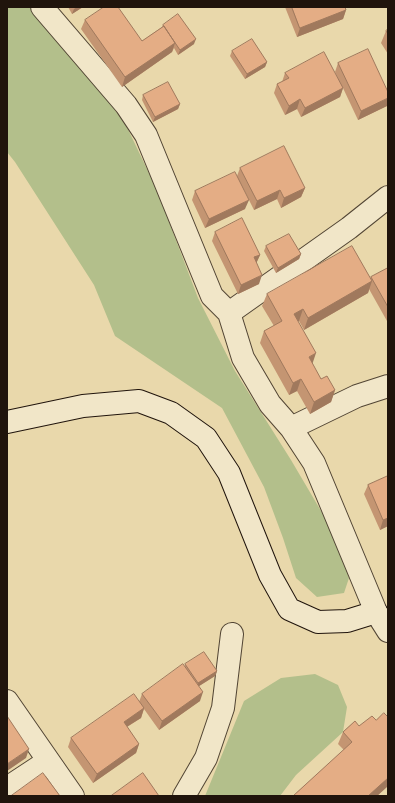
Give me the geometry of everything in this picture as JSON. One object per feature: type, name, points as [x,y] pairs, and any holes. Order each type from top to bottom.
[{"type":"street","points":[[42,7],[126,105],[146,134],[212,296],[229,313],[243,358],[270,404],[291,428],[314,463],[376,612],[388,631]]},
{"type":"street","points":[[229,313],[349,228],[388,197]]},
{"type":"street","points":[[291,428],[357,396],[388,386]]},
{"type":"street","points":[[7,422],[83,406],[139,401],[171,413],[206,438],[229,473],[270,576],[289,610],[318,622],[347,621],[376,612]]},
{"type":"street","points":[[184,796],[206,758],[223,708],[232,634]]},
{"type":"street","points":[[7,701],[73,796]]},
{"type":"street","points":[[7,788],[48,761]]},
{"type":"green space","points":[[7,7],[30,7],[58,37],[125,123],[157,190],[198,298],[235,371],[324,516],[343,558],[349,578],[344,593],[317,597],[296,578],[264,487],[222,408],[115,336],[94,285],[15,162],[7,152]]},
{"type":"green space","points":[[315,674],[338,685],[347,707],[343,732],[296,775],[280,796],[205,796],[244,701],[281,678]]},
{"type":"building","points":[[104,7],[118,7],[142,41],[164,26],[175,43],[125,77],[85,20]]},
{"type":"building","points":[[292,7],[345,7],[346,10],[300,28]]},
{"type":"building","points":[[178,14],[196,39],[180,50],[163,25]]},
{"type":"building","points":[[252,39],[267,62],[247,74],[232,51]]},
{"type":"building","points":[[368,49],[388,92],[388,98],[361,111],[338,63]]},
{"type":"building","points":[[324,52],[343,88],[305,108],[300,99],[289,106],[277,84],[289,78],[285,73]]},
{"type":"building","points":[[168,82],[180,104],[155,117],[143,95]]},
{"type":"building","points":[[284,146],[305,188],[284,198],[280,190],[257,201],[240,168]]},
{"type":"building","points":[[235,172],[249,200],[209,219],[195,191]]},
{"type":"building","points":[[242,218],[260,255],[254,257],[262,275],[241,285],[215,232]]},
{"type":"building","points":[[289,234],[301,254],[278,268],[266,246]]},
{"type":"building","points":[[352,246],[372,281],[308,318],[303,309],[294,314],[316,353],[309,357],[321,379],[327,376],[335,390],[314,402],[301,379],[293,383],[264,331],[282,321],[267,294]]},
{"type":"building","points":[[388,268],[388,307],[371,277]]},
{"type":"building","points":[[388,476],[388,518],[383,520],[368,485]]},
{"type":"building","points":[[204,652],[217,671],[198,683],[185,664]]},
{"type":"building","points":[[183,664],[203,692],[162,721],[142,694]]},
{"type":"building","points":[[134,694],[144,708],[124,722],[139,744],[97,774],[71,738]]},
{"type":"building","points":[[384,713],[388,717],[388,778],[368,796],[293,796],[352,742],[343,732],[355,721],[359,726],[372,716],[376,720]]},
{"type":"building","points":[[7,716],[29,749],[7,764]]},
{"type":"building","points":[[43,773],[60,796],[11,796]]},
{"type":"building","points":[[143,773],[159,796],[111,796]]}]
